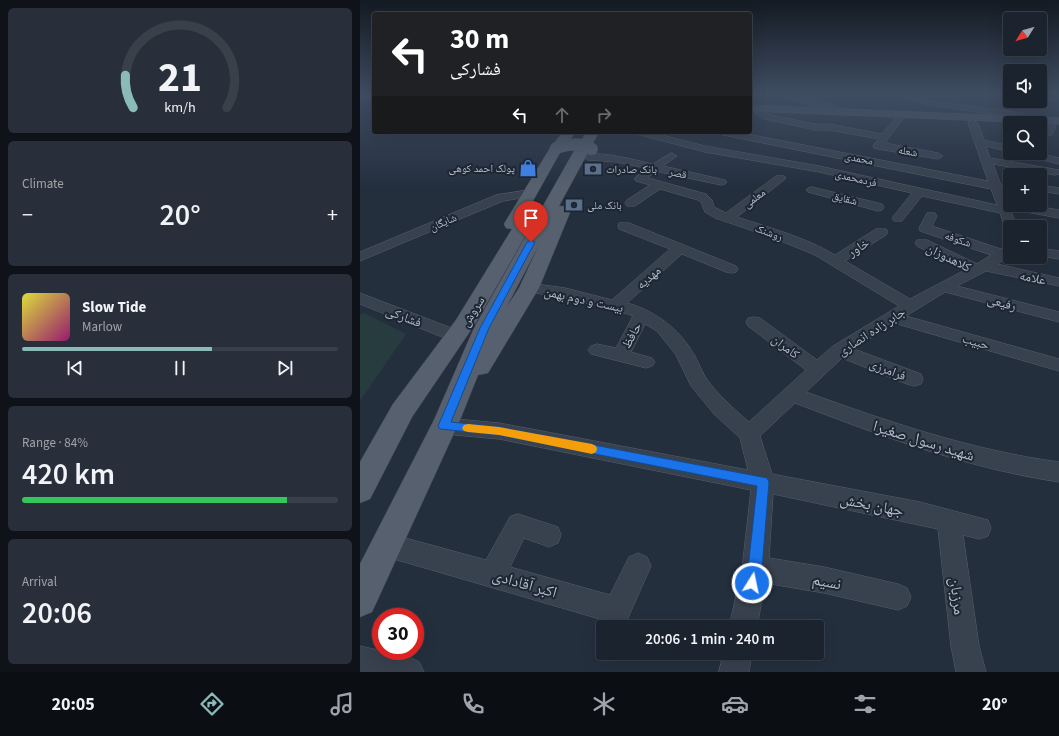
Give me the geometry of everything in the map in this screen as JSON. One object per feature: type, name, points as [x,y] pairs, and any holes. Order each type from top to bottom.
[{"type":"main road","points":[[402,411],[556,148],[568,134]]},
{"type":"main road","name":"سروش","points":[[360,490],[402,411],[464,324],[568,151],[581,134]]},
{"type":"main road","points":[[445,423],[529,288],[591,146],[602,134]]},
{"type":"main road","points":[[556,148],[567,144],[591,146]]},
{"type":"main road","points":[[360,600],[445,423],[484,328],[581,151],[591,146]]},
{"type":"street","name":"شعله","points":[[803,124],[815,127],[828,126],[843,129],[938,156]]},
{"type":"street","points":[[843,129],[845,124]]},
{"type":"street","points":[[870,181],[874,161],[881,141],[894,124]]},
{"type":"street","points":[[974,124],[986,160],[997,183],[1003,204]]},
{"type":"street","name":"فردمحمدی","points":[[647,134],[705,149],[819,169],[919,192],[1003,207]]},
{"type":"street","points":[[705,149],[724,134]]},
{"type":"street","name":"محمدی","points":[[736,134],[997,183]]},
{"type":"street","points":[[980,142],[1003,147]]},
{"type":"street","name":"قصر","points":[[591,146],[617,159],[652,168],[721,182]]},
{"type":"street","points":[[652,168],[672,156]]},
{"type":"street","points":[[1047,158],[1059,161]]},
{"type":"street","points":[[986,160],[1055,172]]},
{"type":"street","name":"روشنک","points":[[652,168],[640,179],[702,197],[706,200],[709,209],[728,218],[776,234],[820,252],[910,306]]},
{"type":"street","name":"شقایق","points":[[819,169],[808,188],[878,207]]},
{"type":"street","name":"معلمی","points":[[728,218],[780,178]]},
{"type":"street","points":[[632,203],[658,185]]},
{"type":"street","name":"شقایق","points":[[869,216],[897,187]]},
{"type":"street","points":[[1047,189],[1059,191]]},
{"type":"street","points":[[898,218],[919,192]]},
{"type":"street","name":"شایگان","points":[[360,257],[500,198],[529,194]]},
{"type":"street","name":"فردمحمدی","points":[[1043,212],[1059,214]]},
{"type":"street","name":"شکوفه","points":[[931,216],[925,228],[1003,251]]},
{"type":"street","points":[[624,226],[731,269]]},
{"type":"street","name":"خاور","points":[[835,261],[881,232]]},
{"type":"street","name":"کلاهدوزان","points":[[922,243],[980,268]]},
{"type":"street","name":"مهدیه","points":[[616,305],[679,249]]},
{"type":"street","points":[[1047,253],[1059,255]]},
{"type":"street","name":"جابر زاده انصاری","points":[[749,434],[839,350],[910,306],[1003,254]]},
{"type":"street","name":"علامه","points":[[980,268],[1059,282]]},
{"type":"street","name":"رفیعی","points":[[945,286],[1059,317]]},
{"type":"street","name":"بیست و دوم بهمن","points":[[529,288],[565,293],[634,310],[663,327],[684,352],[698,380],[721,409],[749,434]]},
{"type":"street","name":"فشارکی","points":[[360,298],[448,333]]},
{"type":"street","name":"حافظ","points":[[621,355],[642,314]]},
{"type":"street","name":"حبیب","points":[[892,317],[1059,365]]},
{"type":"street","name":"کامران","points":[[754,322],[818,370]]},
{"type":"street","name":"حافظ","points":[[597,350],[646,362]]},
{"type":"street","name":"فرامرزی","points":[[839,350],[914,379]]},
{"type":"street","name":"شهید رسول صغیرا","points":[[792,394],[870,423],[974,456],[1059,472]]},
{"type":"street","points":[[445,423],[499,431],[763,482]]},
{"type":"street","points":[[744,620],[755,569],[763,482],[749,434]]},
{"type":"street","name":"جهان بخش","points":[[763,482],[949,520],[979,528]]},
{"type":"street","name":"مرزبان","points":[[949,520],[965,646],[971,672]]},
{"type":"street","points":[[493,574],[518,525],[549,535]]},
{"type":"street","name":"اکبر آقادادی","points":[[387,545],[617,610],[638,566]]},
{"type":"street","name":"نسیم","points":[[755,569],[824,580],[898,597]]},
{"type":"street","points":[[734,672],[737,660]]},
{"type":"street","points":[[360,662],[409,672]]},
{"type":"green space","points":[[364,313],[406,334],[360,401],[360,315]]},
{"type":"slow traffic","points":[[468,428],[499,431],[592,449]]},
{"type":"place","name":"پولک احمد کوهی","points":[[528,168]]},
{"type":"place","name":"بانک صادرات","points":[[593,169]]},
{"type":"place","name":"بانک ملی","points":[[574,205]]},
{"type":"route","points":[[531,242],[484,328],[444,426],[499,431],[763,482],[755,569],[752,583]]}]
